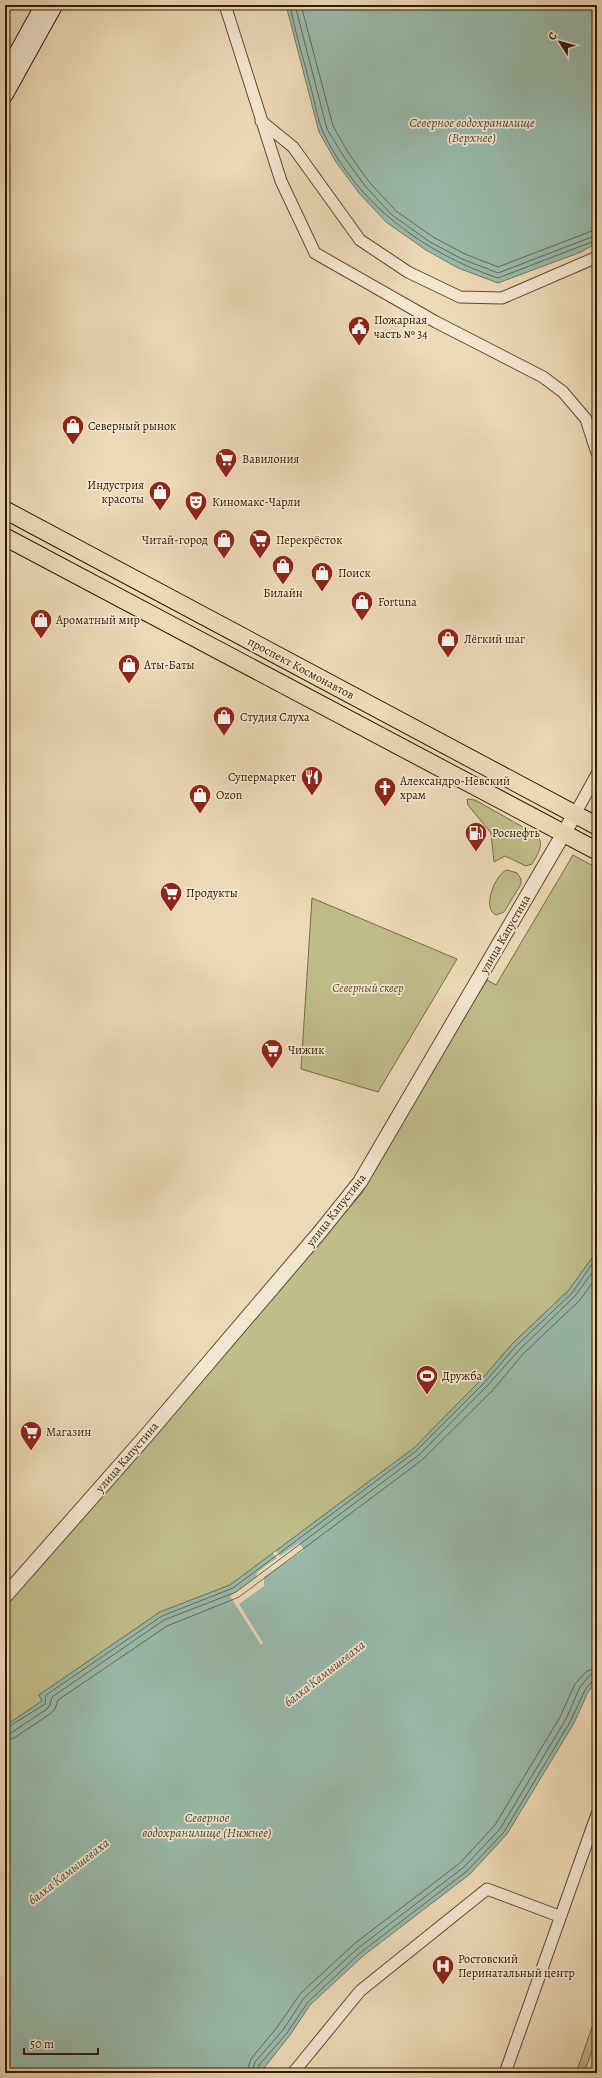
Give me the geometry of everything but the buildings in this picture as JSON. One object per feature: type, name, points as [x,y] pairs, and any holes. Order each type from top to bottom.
[{"type":"main road","points":[[5,74],[43,5]]},
{"type":"main road","points":[[5,95],[55,5]]},
{"type":"main road","name":"проспект Космонавтов","points":[[5,510],[597,826]]},
{"type":"main road","name":"проспект Космонавтов","points":[[5,536],[597,851]]},
{"type":"street","points":[[225,5],[281,181],[315,253],[436,322],[544,377],[563,392],[586,419],[597,453]]},
{"type":"street","points":[[261,120],[293,147],[360,240],[408,272],[460,297],[502,298],[597,257]]},
{"type":"street","name":"улица Капустина","points":[[5,1596],[146,1436],[320,1232],[360,1182],[597,774]]},
{"type":"street","points":[[504,2073],[559,1916],[597,1814]]},
{"type":"street","points":[[293,2073],[360,1991],[487,1890],[559,1916]]},
{"type":"green space","points":[[467,799],[475,800],[537,835],[540,846],[538,854],[532,864],[526,866],[505,856],[494,862],[491,833],[468,805]]},
{"type":"green space","name":"Дружба","points":[[573,855],[597,868],[597,1251],[569,1290],[512,1344],[482,1379],[414,1448],[230,1585],[160,1612],[39,1695],[42,1701],[5,1726],[5,1606],[362,1193],[413,1102],[487,980],[496,985]]},
{"type":"green space","points":[[507,870],[517,873],[521,879],[521,884],[504,912],[496,915],[492,911],[490,898],[499,877]]},
{"type":"green space","name":"Северный сквер","points":[[312,898],[457,959],[378,1092],[301,1069]]},
{"type":"green space","points":[[597,2013],[597,2037],[584,2073],[576,2073]]},
{"type":"water","name":"Северное водохранилище (Верхнее)","points":[[286,5],[597,5],[597,243],[581,252],[498,283],[458,268],[426,250],[386,222],[359,193],[336,162],[319,132]]},
{"type":"water","name":"Северное водохранилище (Нижнее)","points":[[597,1251],[597,1681],[588,1692],[574,1723],[507,1834],[470,1874],[363,1956],[310,2005],[290,2035],[260,2073],[5,2073],[5,1726],[42,1701],[39,1695],[160,1612],[230,1585],[414,1448],[482,1379],[512,1344],[569,1290]]},
{"type":"pier","points":[[299,1543],[304,1550],[264,1577],[264,1586],[239,1604],[263,1643],[261,1645],[230,1596],[256,1578],[257,1572],[277,1558],[273,1553],[276,1551],[280,1556]]},
{"type":"place","name":"Пожарная часть № 34","points":[[359,346]]},
{"type":"place","name":"Северный рынок","points":[[73,446]]},
{"type":"place","name":"Вавилония","points":[[226,478]]},
{"type":"place","name":"Индустрия красоты","points":[[160,512]]},
{"type":"place","name":"Киномакс-Чарли","points":[[196,522]]},
{"type":"place","name":"Читай-город","points":[[224,560]]},
{"type":"place","name":"Перекрёсток","points":[[260,560]]},
{"type":"place","name":"Билайн","points":[[283,586]]},
{"type":"place","name":"Поиск","points":[[322,592]]},
{"type":"place","name":"Fortuna","points":[[362,622]]},
{"type":"place","name":"Ароматный мир","points":[[41,640]]},
{"type":"place","name":"Лёгкий шаг","points":[[448,658]]},
{"type":"place","name":"Аты-Баты","points":[[129,684]]},
{"type":"place","name":"Студия Слуха","points":[[224,736]]},
{"type":"place","name":"Супермаркет","points":[[312,796]]},
{"type":"place","name":"Александро-Невский храм","points":[[385,808]]},
{"type":"place","name":"Ozon","points":[[200,814]]},
{"type":"place","name":"Роснефть","points":[[476,852]]},
{"type":"place","name":"Продукты","points":[[171,912]]},
{"type":"place","name":"Чижик","points":[[272,1070]]},
{"type":"place","name":"Дружба","points":[[427,1396]]},
{"type":"place","name":"Магазин","points":[[31,1452]]},
{"type":"place","name":"Ростовский Перинатальный центр","points":[[443,1986]]},
{"type":"water label","name":"балка Камышеваха","points":[[324,1673]]},
{"type":"water label","name":"балка Камышеваха","points":[[68,1871]]}]
